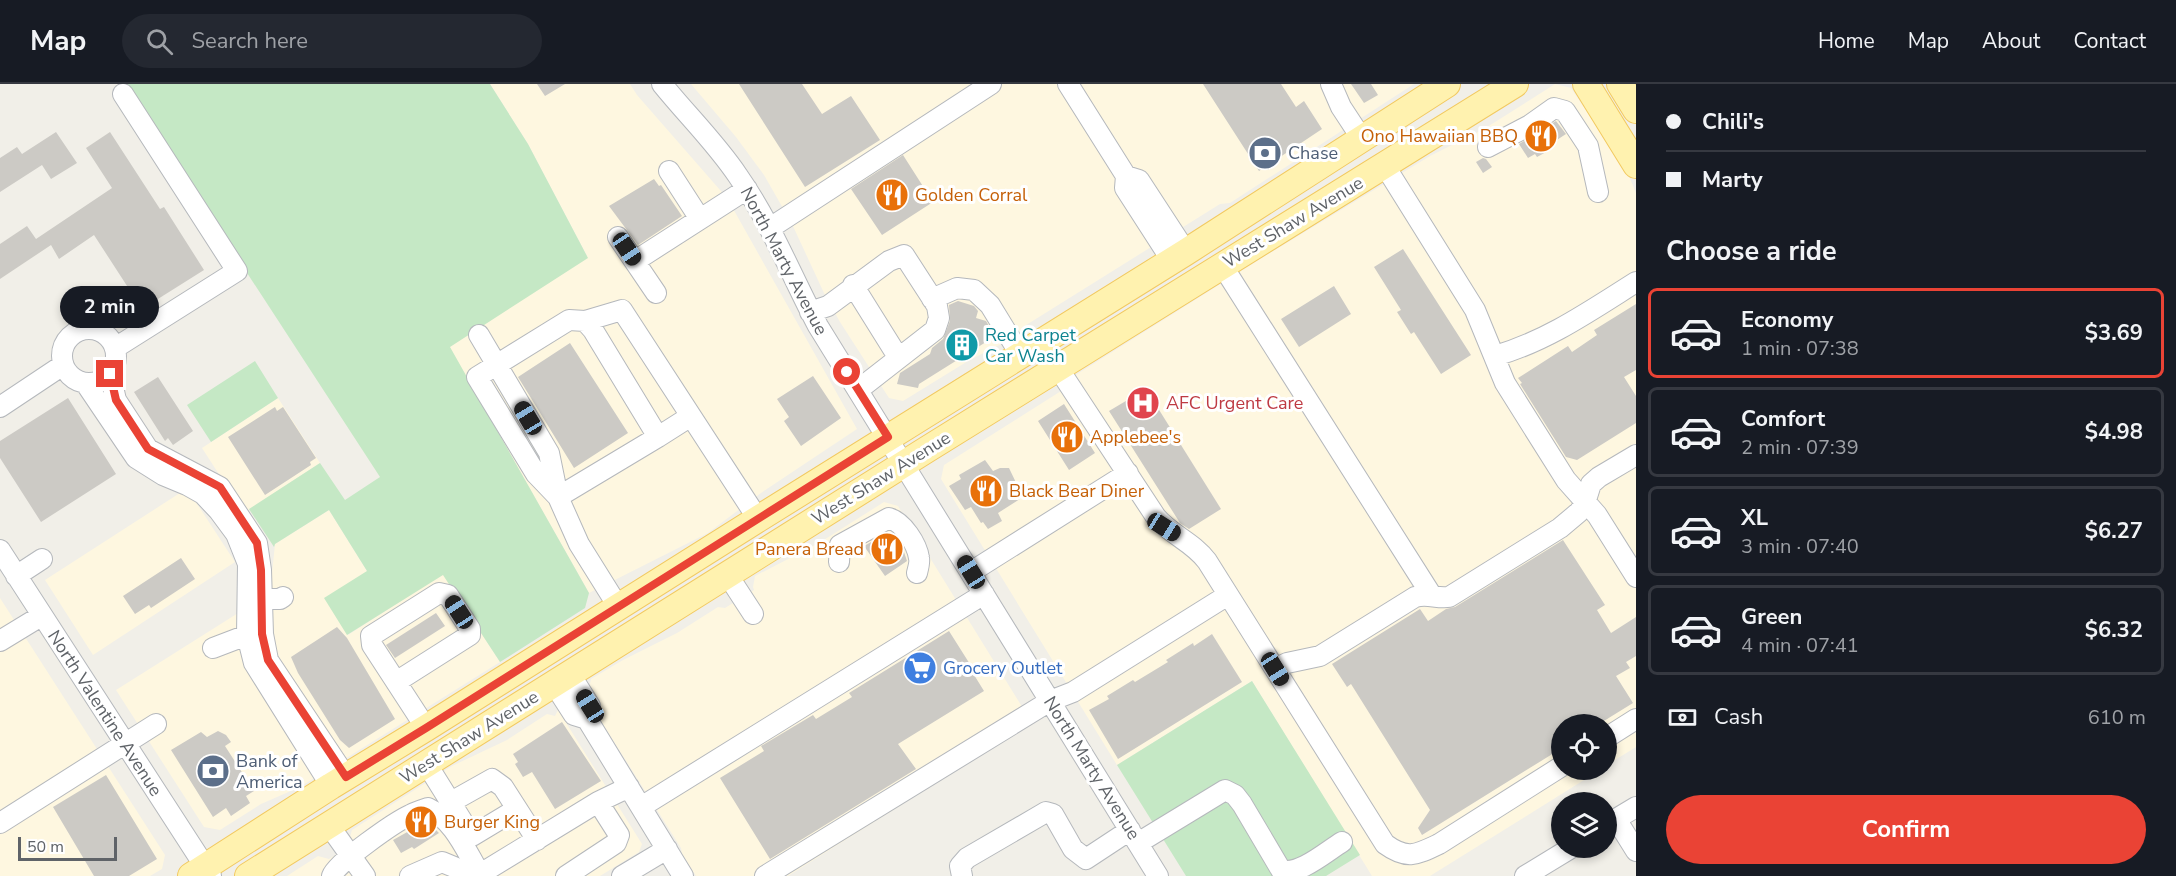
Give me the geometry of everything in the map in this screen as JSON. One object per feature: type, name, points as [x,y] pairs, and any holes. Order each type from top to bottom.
[{"type":"main road","name":"West Shaw Avenue","points":[[202,873],[338,781],[1179,257],[1447,84]]},
{"type":"main road","name":"West Shaw Avenue","points":[[248,876],[727,574],[1515,84]]},
{"type":"main road","points":[[1586,84],[1636,165]]},
{"type":"main road","points":[[1620,84],[1636,110]]},
{"type":"main road","points":[[1222,265],[1222,253],[1232,242],[1350,166],[1362,139]]},
{"type":"main road","points":[[1059,368],[1082,337],[1179,274],[1186,260],[1179,257]]},
{"type":"main road","points":[[562,679],[557,668],[613,629],[619,608]]},
{"type":"street","name":"North Marty Avenue","points":[[662,84],[725,157],[747,189],[770,228],[810,312],[1158,876]]},
{"type":"street","points":[[770,228],[991,84]]},
{"type":"street","points":[[1068,84],[1126,176],[1139,180],[1179,257]]},
{"type":"street","points":[[1331,84],[1341,107],[1362,139]]},
{"type":"street","points":[[116,348],[237,271],[123,94]]},
{"type":"street","points":[[1488,147],[1530,125],[1554,108],[1564,111],[1588,146],[1598,192]]},
{"type":"street","points":[[1385,166],[1475,310],[1505,383],[1566,480],[1597,515],[1636,577]]},
{"type":"street","points":[[669,171],[700,219]]},
{"type":"street","points":[[635,261],[747,189]]},
{"type":"street","points":[[618,237],[656,292]]},
{"type":"street","points":[[810,312],[828,306],[853,285],[889,261],[904,255],[933,299],[939,318],[935,330],[858,390]]},
{"type":"street","points":[[1222,265],[1432,596]]},
{"type":"street","points":[[1495,356],[1520,349],[1551,334],[1636,282]]},
{"type":"street","points":[[853,285],[898,357]]},
{"type":"street","points":[[933,299],[957,288],[974,290],[990,305],[1020,354]]},
{"type":"street","points":[[619,608],[579,544],[558,497],[536,474],[477,377],[496,364],[569,320],[585,321],[622,310],[758,519]]},
{"type":"street","points":[[585,321],[593,330],[658,437]]},
{"type":"street","points":[[86,384],[103,380],[115,366],[116,348],[111,340],[97,330],[79,331],[65,342],[62,351],[63,365],[69,376],[86,384],[136,458],[204,494],[236,534],[248,564],[255,635],[338,781]]},
{"type":"street","points":[[479,335],[496,364]]},
{"type":"street","points":[[0,407],[63,365]]},
{"type":"street","points":[[1059,368],[1156,517],[1164,527],[1199,551],[1385,844],[1397,853],[1409,855],[1439,844],[1551,773]]},
{"type":"street","points":[[110,374],[116,400],[164,474],[220,487],[257,543],[263,599],[255,635]]},
{"type":"street","points":[[558,497],[691,416]]},
{"type":"street","points":[[1275,669],[1287,663],[1320,656],[1415,597],[1423,595],[1439,599],[1449,597],[1560,528],[1579,513],[1591,484],[1636,454]]},
{"type":"street","points":[[971,572],[1128,473]]},
{"type":"street","points":[[839,562],[840,545],[889,518],[898,520],[912,542],[919,559],[917,573]]},
{"type":"street","name":"North Valentine Avenue","points":[[0,550],[125,743],[202,873]]},
{"type":"street","points":[[16,576],[42,559]]},
{"type":"street","points":[[727,574],[753,614]]},
{"type":"street","points":[[396,682],[470,635],[470,628],[448,595],[439,593],[371,636],[372,645],[396,682],[426,728]]},
{"type":"street","points":[[641,807],[984,594]]},
{"type":"street","points":[[765,876],[1050,701],[1073,692],[1228,595]]},
{"type":"street","points":[[263,599],[283,597]]},
{"type":"street","points":[[0,641],[41,616]]},
{"type":"street","points":[[213,648],[255,635]]},
{"type":"street","points":[[562,679],[574,715],[587,719],[682,875]]},
{"type":"street","points":[[1617,731],[1636,719]]},
{"type":"street","points":[[0,823],[156,724]]},
{"type":"street","points":[[426,763],[472,836],[482,874]]},
{"type":"street","points":[[451,802],[492,779],[502,787],[537,840]]},
{"type":"street","points":[[410,876],[442,862],[482,874],[598,802],[629,787]]},
{"type":"street","points":[[962,876],[960,866],[967,858],[1046,812],[1053,814],[1073,849],[1086,859],[1225,790],[1235,795],[1242,804],[1281,870],[1300,869],[1342,842]]},
{"type":"street","points":[[566,876],[616,843],[619,836],[598,802]]},
{"type":"street","points":[[1617,818],[1636,807]]},
{"type":"street","points":[[332,876],[338,866],[351,856],[409,815],[428,808],[440,813],[451,826],[482,874]]},
{"type":"street","points":[[472,836],[517,809]]},
{"type":"street","points":[[328,824],[365,876]]},
{"type":"street","points":[[1617,829],[1636,851]]},
{"type":"street","points":[[622,876],[667,849]]},
{"type":"street","points":[[1534,874],[1557,858]]},
{"type":"shaded area","points":[[490,84],[630,84],[727,198],[857,429],[761,493],[708,533],[589,593],[449,346],[587,256],[528,144]]},
{"type":"shaded area","points":[[691,84],[1414,84],[1230,203],[1220,204],[1023,327],[1017,336],[968,361],[903,401],[889,398],[840,322],[792,224],[764,175],[736,137]]},
{"type":"shaded area","points":[[1555,84],[1571,88],[1628,174],[1636,193],[1636,747],[1617,759],[1617,714],[1551,714],[1551,780],[1584,780],[1565,792],[1551,792],[1551,801],[1430,876],[1372,876],[1252,681],[1117,765],[941,479],[944,465],[1069,386],[1066,381],[1430,156],[1484,129]]},
{"type":"shaded area","points":[[278,398],[320,463],[244,513],[202,448]]},
{"type":"shaded area","points":[[183,491],[192,496],[235,562],[93,655],[45,580]]},
{"type":"shaded area","points":[[884,502],[898,506],[1032,723],[788,876],[696,876],[682,854],[681,848],[587,699],[591,679],[677,633],[718,607],[725,608],[754,590],[755,576],[819,543]]},
{"type":"shaded area","points":[[329,510],[367,571],[348,635],[443,574],[500,662],[300,787],[261,804],[220,830],[204,827],[116,690],[270,593],[275,544]]},
{"type":"shaded area","points":[[0,598],[165,855],[162,869],[150,876],[0,876]]},
{"type":"shaded area","points":[[558,710],[642,844],[639,852],[600,876],[287,876],[318,856],[329,859],[354,843],[350,837],[352,830],[452,766],[507,740],[547,714],[555,716]]},
{"type":"green space","points":[[124,84],[490,84],[528,144],[588,258],[450,347],[589,593],[585,608],[500,662],[443,575],[347,635],[324,598],[367,571],[329,510],[275,544],[274,547],[249,509],[320,463],[345,500],[380,477]]},
{"type":"green space","points":[[255,361],[278,398],[211,442],[187,405]]},
{"type":"green space","points":[[1252,681],[1360,855],[1326,876],[1186,876],[1117,765]]},
{"type":"building","points":[[537,84],[565,84],[545,96]]},
{"type":"building","points":[[739,84],[802,84],[822,114],[851,96],[880,140],[805,187]]},
{"type":"building","points":[[1203,84],[1281,84],[1296,107],[1304,101],[1322,129],[1259,171]]},
{"type":"building","points":[[1351,84],[1371,84],[1378,95],[1364,103]]},
{"type":"building","name":"Ono Hawaiian BBQ","points":[[1556,121],[1566,134],[1546,147],[1548,151],[1537,157],[1535,154],[1528,158],[1519,144]]},
{"type":"building","points":[[56,132],[77,163],[51,179],[42,165],[0,192],[0,158],[17,147],[22,154]]},
{"type":"building","points":[[110,132],[160,209],[164,207],[204,270],[142,309],[94,235],[59,259],[51,245],[0,279],[0,244],[27,226],[36,239],[112,188],[86,148]]},
{"type":"building","name":"Golden Corral","points":[[903,155],[933,202],[882,235],[851,189]]},
{"type":"building","points":[[1483,158],[1492,167],[1483,173],[1476,162]]},
{"type":"building","points":[[654,179],[659,186],[661,185],[682,216],[638,245],[609,206]]},
{"type":"building","points":[[1403,249],[1471,355],[1441,374],[1414,332],[1411,334],[1397,312],[1401,310],[1374,267]]},
{"type":"building","points":[[1334,286],[1351,314],[1299,347],[1281,319]]},
{"type":"building","name":"Red Carpet Car Wash","points":[[958,301],[974,306],[978,311],[976,318],[986,321],[990,328],[986,342],[919,384],[918,388],[897,384],[900,373],[930,354],[932,348],[943,339],[950,321],[949,305]]},
{"type":"building","points":[[1636,304],[1636,370],[1624,377],[1636,396],[1636,423],[1577,460],[1566,457],[1518,378],[1568,346],[1572,352],[1597,335],[1594,330]]},
{"type":"building","points":[[570,343],[628,433],[574,468],[518,377]]},
{"type":"building","points":[[813,376],[841,418],[801,446],[784,421],[789,417],[777,399]]},
{"type":"building","points":[[158,377],[193,431],[173,445],[168,438],[165,441],[134,392]]},
{"type":"building","points":[[1146,389],[1221,509],[1189,529],[1180,523],[1109,411]]},
{"type":"building","points":[[68,398],[116,474],[41,522],[0,458],[0,441]]},
{"type":"building","name":"Applebee's","points":[[1064,404],[1095,453],[1069,470],[1038,421]]},
{"type":"building","points":[[275,407],[277,411],[283,407],[316,458],[310,462],[311,465],[265,495],[228,437]]},
{"type":"building","name":"Black Bear Diner","points":[[985,460],[993,471],[1009,468],[1023,497],[998,513],[1002,521],[988,529],[983,522],[981,523],[971,507],[965,510],[949,486],[961,479],[959,475]]},
{"type":"building","name":"Panera Bread","points":[[889,532],[902,546],[907,561],[885,576],[864,546]]},
{"type":"building","points":[[1563,540],[1605,605],[1597,610],[1611,633],[1636,617],[1636,656],[1626,662],[1630,668],[1616,676],[1633,703],[1615,714],[1551,714],[1551,755],[1422,835],[1418,828],[1430,810],[1351,684],[1347,687],[1332,664],[1420,609],[1428,621],[1446,609],[1455,607]]},
{"type":"building","points":[[181,558],[195,579],[151,608],[149,605],[135,614],[123,596]]},
{"type":"building","points":[[436,613],[445,626],[395,658],[386,645]]},
{"type":"building","points":[[337,627],[347,638],[395,719],[349,748],[340,740],[298,673],[291,657]]},
{"type":"building","points":[[949,631],[984,691],[898,744],[916,769],[770,859],[720,778],[764,751],[761,746],[813,715],[816,719],[852,697],[849,693]]},
{"type":"building","points":[[1212,634],[1242,682],[1118,759],[1089,710],[1109,699],[1107,696],[1133,680],[1135,682],[1168,662],[1166,660],[1193,643],[1194,646]]},
{"type":"building","points":[[562,722],[601,781],[555,809],[532,772],[523,777],[515,764],[518,762],[513,754]]},
{"type":"building","name":"Bank of America","points":[[218,731],[226,735],[231,742],[225,746],[254,791],[246,796],[250,803],[231,816],[226,808],[213,817],[171,750],[201,732],[207,737]]},
{"type":"building","points":[[106,775],[157,859],[129,876],[94,876],[53,807]]},
{"type":"building","name":"Burger King","points":[[427,821],[439,833],[414,849],[412,847],[401,853],[393,840]]},
{"type":"place","name":"Ono Hawaiian BBQ","points":[[1541,136]]},
{"type":"place","name":"Chase","points":[[1265,153]]},
{"type":"place","name":"Golden Corral","points":[[892,195]]},
{"type":"place","name":"Red Carpet Car Wash","points":[[962,345]]},
{"type":"place","name":"AFC Urgent Care","points":[[1143,403]]},
{"type":"place","name":"Applebee's","points":[[1067,437]]},
{"type":"place","name":"Black Bear Diner","points":[[986,491]]},
{"type":"place","name":"Panera Bread","points":[[887,549]]},
{"type":"place","name":"Grocery Outlet","points":[[920,668]]},
{"type":"place","name":"Bank of America","points":[[213,771]]},
{"type":"place","name":"Burger King","points":[[421,822]]},
{"type":"route","points":[[110,374],[116,400],[148,449],[220,487],[257,543],[263,599],[262,634],[268,660],[346,777],[619,608],[888,437],[847,372]]}]
